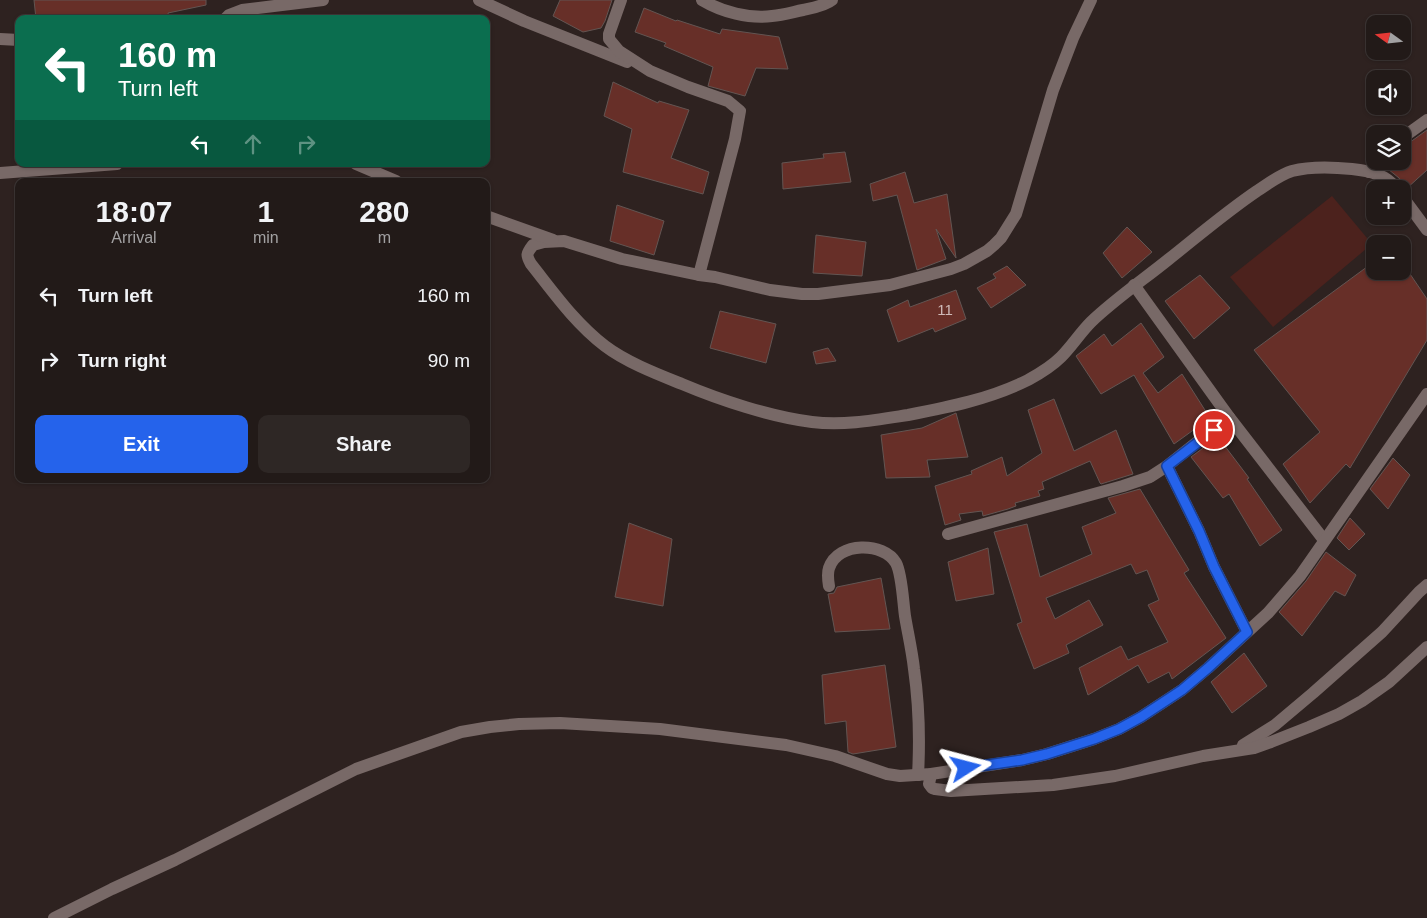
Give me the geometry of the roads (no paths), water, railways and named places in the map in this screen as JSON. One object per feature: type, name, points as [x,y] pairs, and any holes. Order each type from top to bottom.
[{"type":"street","points":[[229,15],[242,10],[323,0]]},
{"type":"street","points":[[479,0],[524,21],[688,87],[728,101],[740,111],[735,139],[699,275]]},
{"type":"street","points":[[621,0],[609,39],[619,51],[650,71]]},
{"type":"street","points":[[702,0],[712,6],[748,16],[771,16],[809,9],[829,3],[832,0]]},
{"type":"street","points":[[490,217],[556,241],[574,244],[622,259],[770,290],[802,294],[818,294],[890,285],[951,269],[986,251],[1000,238],[1016,214],[1053,90],[1073,38],[1091,0]]},
{"type":"street","points":[[0,39],[15,40]]},
{"type":"street","points":[[1411,132],[1427,120]]},
{"type":"street","points":[[556,241],[533,245],[527,256],[531,264],[577,321],[607,348],[659,375],[699,391],[776,415],[814,422],[874,421],[983,399],[1030,379],[1060,358],[1090,324],[1134,285],[1240,202],[1279,177],[1292,171],[1366,166]]},
{"type":"street","points":[[0,173],[77,167]]},
{"type":"street","points":[[363,167],[389,178]]},
{"type":"street","points":[[1378,170],[1389,180]]},
{"type":"street","points":[[1411,208],[1427,230]]},
{"type":"street","points":[[1134,285],[1229,417],[1324,540]]},
{"type":"street","points":[[54,918],[175,860],[356,768],[452,735],[490,727],[560,723],[660,729],[786,745],[835,756],[887,774],[900,776],[925,775],[1022,760],[1094,739],[1119,729],[1141,717],[1182,690],[1268,613],[1300,576],[1427,394]]},
{"type":"street","points":[[948,534],[1150,477],[1167,466],[1229,417]]},
{"type":"street","points":[[1167,466],[1199,531],[1214,567],[1247,632]]},
{"type":"street","points":[[829,586],[830,566],[845,551],[865,547],[878,550],[890,555],[897,564],[914,666],[925,775],[932,788],[939,790],[1053,785],[1115,776],[1230,751],[1254,748],[1339,714],[1362,701],[1389,682],[1427,647]]},
{"type":"street","points":[[1230,751],[1275,726],[1382,632],[1427,585]]}]
